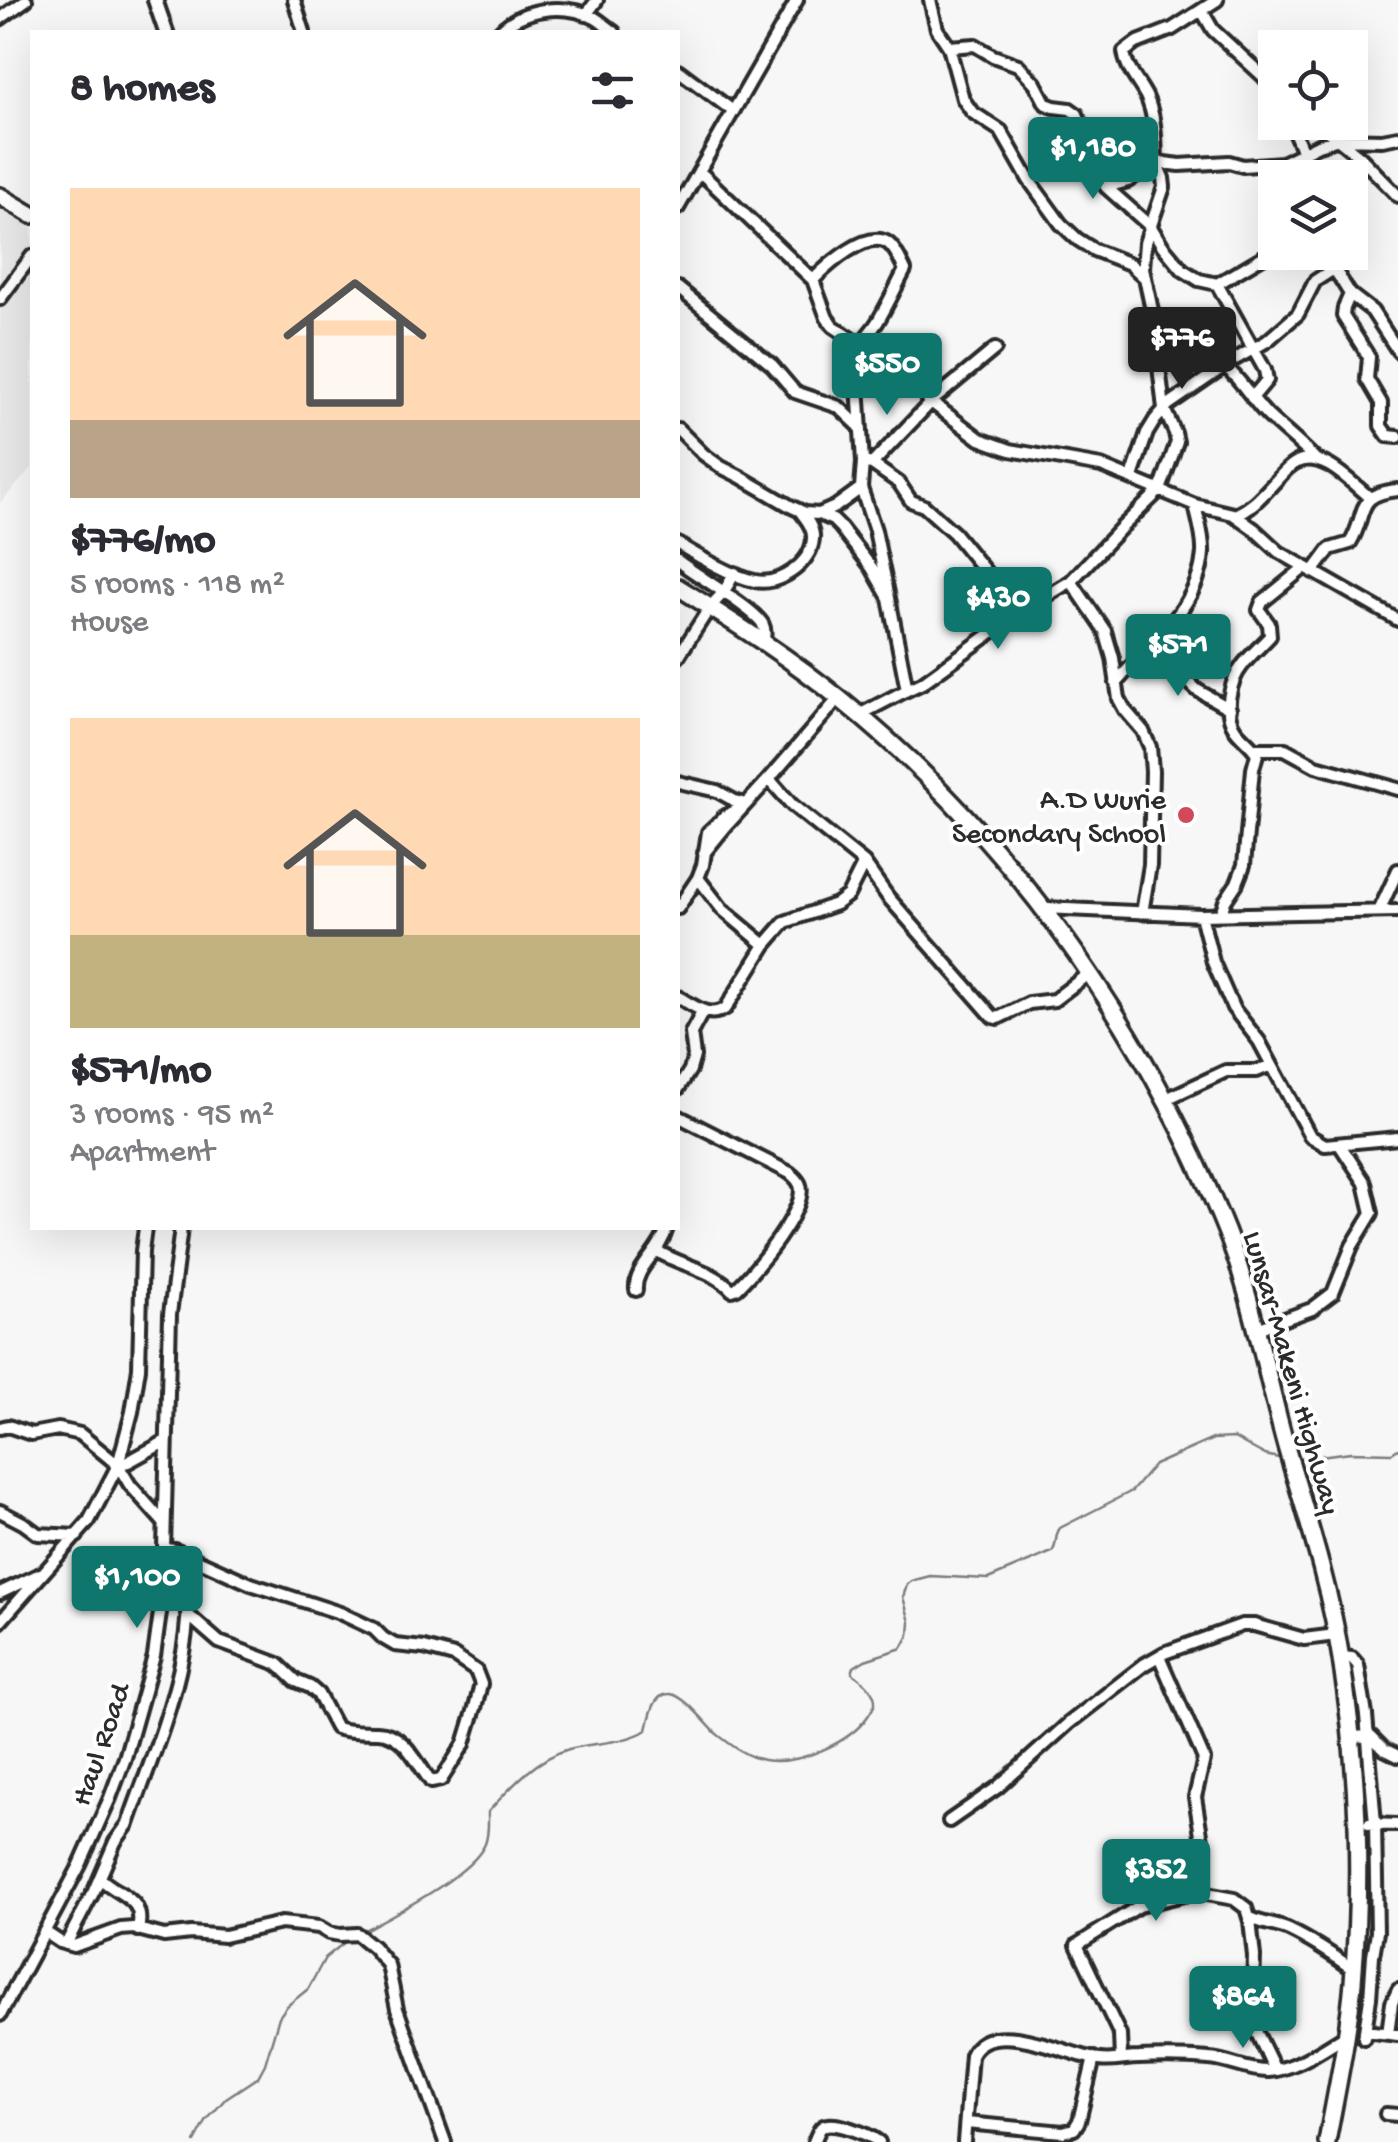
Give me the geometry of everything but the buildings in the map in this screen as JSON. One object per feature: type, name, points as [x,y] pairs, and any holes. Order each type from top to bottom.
[{"type":"main road","points":[[0,196],[30,214]]},
{"type":"main road","name":"Lunsar-Makeni Highway","points":[[680,587],[764,642],[838,698],[968,818],[1044,908],[1126,1031],[1221,1218],[1257,1329],[1336,1635],[1358,1737],[1354,1970],[1328,2142]]},
{"type":"street","points":[[0,19],[26,0]]},
{"type":"street","points":[[155,0],[165,30]]},
{"type":"street","points":[[294,0],[303,30]]},
{"type":"street","points":[[586,15],[597,0]]},
{"type":"street","points":[[680,204],[797,0]]},
{"type":"street","points":[[930,0],[937,28],[950,47],[963,99],[972,112],[1008,139],[1029,180],[1060,224],[1094,250],[1130,264],[1144,278]]},
{"type":"street","points":[[859,715],[922,683],[1019,613],[1072,582],[1160,490],[1177,442],[1164,410],[1153,315],[1144,278],[1145,243],[1164,187],[1156,162],[1155,118],[1124,52],[1136,42],[1172,29],[1217,0]]},
{"type":"street","points":[[501,30],[525,13],[554,9],[596,18],[611,30]]},
{"type":"street","points":[[1202,11],[1213,30],[1258,71]]},
{"type":"street","points":[[950,47],[975,46],[1018,65],[1035,83],[1046,104],[1070,108],[1077,114],[1099,179],[1151,227],[1183,270],[1199,280],[1217,284],[1258,261]]},
{"type":"street","points":[[680,71],[733,111]]},
{"type":"street","points":[[1368,140],[1398,137]]},
{"type":"street","points":[[1298,140],[1301,160]]},
{"type":"street","points":[[1106,187],[1128,180],[1156,162],[1180,166],[1282,162],[1339,140],[1398,196]]},
{"type":"street","points":[[699,171],[812,280],[827,318],[858,345],[907,376],[931,402],[980,439],[1010,450],[1102,466],[1195,505],[1235,515],[1279,552],[1398,620]]},
{"type":"street","points":[[812,280],[858,245],[879,240],[894,249],[906,270],[871,332],[858,345],[856,364],[867,463],[861,488],[876,530],[907,690]]},
{"type":"street","points":[[0,299],[30,259]]},
{"type":"street","points":[[1132,477],[1147,433],[1164,410],[1225,366],[1255,350],[1294,318],[1315,281],[1331,270]]},
{"type":"street","points":[[1335,270],[1350,294],[1388,324],[1398,350]]},
{"type":"street","points":[[1217,284],[1265,370],[1267,380],[1252,398]]},
{"type":"street","points":[[680,290],[772,365],[795,392],[840,408],[861,428]]},
{"type":"street","points":[[1350,294],[1343,316],[1369,358],[1367,379],[1381,403],[1381,426],[1388,436],[1398,437]]},
{"type":"street","points":[[867,463],[995,349]]},
{"type":"street","points":[[1225,366],[1267,415],[1317,461],[1336,470],[1370,498]]},
{"type":"street","points":[[680,431],[721,468],[800,511],[833,520],[872,568],[889,598]]},
{"type":"street","points":[[1235,515],[1256,502],[1293,464],[1317,461]]},
{"type":"street","points":[[867,463],[898,482],[911,501],[924,506],[954,533],[1019,613]]},
{"type":"street","points":[[820,514],[861,488]]},
{"type":"street","points":[[1221,914],[1244,865],[1252,770],[1258,754],[1235,729],[1230,709],[1232,684],[1240,668],[1270,636],[1269,624],[1259,610],[1262,602],[1330,549],[1350,543],[1360,513],[1370,498],[1398,490]]},
{"type":"street","points":[[1116,684],[1176,620],[1189,600],[1203,556],[1195,505]]},
{"type":"street","points":[[680,545],[754,582],[784,578],[810,549],[813,538],[812,529],[800,511]]},
{"type":"street","points":[[680,562],[752,610],[762,621],[764,642]]},
{"type":"street","points":[[680,654],[735,574]]},
{"type":"street","points":[[1072,582],[1105,631],[1119,699],[1143,731],[1152,757],[1150,865],[1142,913]]},
{"type":"street","points":[[1143,652],[1167,661],[1197,690],[1230,709]]},
{"type":"street","points":[[680,905],[698,878],[708,832],[714,824],[746,804],[838,698]]},
{"type":"street","points":[[1255,750],[1286,749],[1316,766],[1398,790]]},
{"type":"street","points":[[770,779],[792,806],[864,863],[888,898],[993,1018],[1028,1003],[1054,1000],[1088,974]]},
{"type":"street","points":[[680,782],[717,791],[746,804]]},
{"type":"street","points":[[680,998],[716,1014],[726,1008],[772,934],[785,922],[836,904],[848,894],[864,863]]},
{"type":"street","points":[[1379,912],[1398,870]]},
{"type":"street","points":[[698,878],[722,909],[765,945]]},
{"type":"street","points":[[1044,908],[1201,914],[1398,911]]},
{"type":"street","points":[[1201,914],[1213,962],[1233,1008],[1259,1041],[1310,1136],[1325,1145],[1398,1138]]},
{"type":"street","points":[[680,1086],[690,1070],[694,1056],[691,1033],[702,1010]]},
{"type":"street","points":[[1164,1100],[1226,1070],[1257,1071],[1271,1065]]},
{"type":"street","points":[[657,1250],[723,1280],[732,1290],[764,1261],[786,1227],[801,1193],[798,1180],[790,1173],[680,1117]]},
{"type":"street","points":[[1257,1329],[1312,1310],[1333,1293],[1352,1246],[1372,1213],[1365,1183],[1340,1145]]},
{"type":"street","points":[[0,1622],[89,1521],[118,1465],[139,1368],[145,1230]]},
{"type":"street","name":"Haul Road","points":[[0,2015],[87,1848],[126,1758],[154,1656],[164,1549],[170,1314],[181,1230]]},
{"type":"street","points":[[636,1290],[637,1275],[657,1250],[666,1230]]},
{"type":"street","points":[[0,1428],[8,1426],[30,1434],[67,1429],[80,1434],[118,1465],[164,1524]]},
{"type":"street","points":[[118,1465],[166,1440]]},
{"type":"street","points":[[0,1511],[24,1522],[38,1534],[76,1536]]},
{"type":"street","points":[[164,1549],[251,1584],[340,1612],[395,1645],[454,1656],[476,1671],[480,1684],[464,1744],[440,1780],[431,1782],[398,1738],[336,1728],[318,1694],[310,1687],[296,1681],[278,1664],[219,1642],[187,1614]]},
{"type":"street","points":[[66,1944],[115,1842],[128,1824],[170,1702],[185,1644],[188,1574],[184,1556]]},
{"type":"street","points":[[0,1593],[43,1573]]},
{"type":"street","points":[[949,1821],[998,1787],[1068,1723],[1159,1656],[1242,1625],[1254,1624],[1313,1640],[1336,1635]]},
{"type":"street","points":[[1159,1656],[1204,1759],[1194,1796],[1203,1847],[1193,1876],[1196,1892]]},
{"type":"street","points":[[1398,1756],[1371,1736],[1358,1737],[1375,1824],[1378,1932],[1365,2034],[1393,2034],[1392,2003],[1398,1990]]},
{"type":"street","points":[[1356,1824],[1398,1825]]},
{"type":"street","points":[[100,1878],[138,1908],[138,1930]]},
{"type":"street","points":[[1121,2058],[1120,2035],[1077,1945],[1139,1906],[1196,1892],[1234,1899],[1246,1908],[1254,1956],[1252,2019],[1275,2070]]},
{"type":"street","points":[[1249,1917],[1286,1928],[1354,1970]]},
{"type":"street","points":[[45,1932],[74,1946],[121,1929],[164,1936],[224,1936],[281,1924],[319,1927],[340,1935],[358,1934],[388,1965],[398,2009],[446,2142]]},
{"type":"street","points":[[964,2142],[971,2055],[983,2040],[1031,2040],[1094,2058],[1222,2060],[1264,2071],[1316,2053],[1347,2035]]},
{"type":"street","points":[[966,2123],[1070,2131],[1079,2121],[1094,2058]]},
{"type":"street","points":[[814,2142],[821,2128],[833,2124],[880,2142]]},
{"type":"shaded area","points":[[0,203],[30,221],[30,470],[0,503]]},
{"type":"waterway","points":[[361,1932],[430,1893],[477,1856],[485,1844],[488,1812],[535,1767],[569,1749],[619,1740],[647,1730],[653,1707],[664,1695],[682,1699],[717,1734],[757,1758],[777,1761],[807,1756],[849,1735],[873,1708],[873,1694],[852,1673],[865,1660],[902,1648],[910,1622],[903,1597],[911,1581],[930,1576],[988,1579],[1052,1552],[1060,1528],[1132,1491],[1154,1465],[1213,1439],[1234,1438],[1265,1455],[1283,1459]]},
{"type":"waterway","points":[[1296,1459],[1351,1452],[1392,1453],[1398,1449]]},
{"type":"waterway","points":[[195,2142],[226,2098],[258,2077],[279,2017],[308,1989],[325,1958],[350,1938]]},
{"type":"place","name":"A.D Wurie Secondary School","points":[[1186,815]]}]
